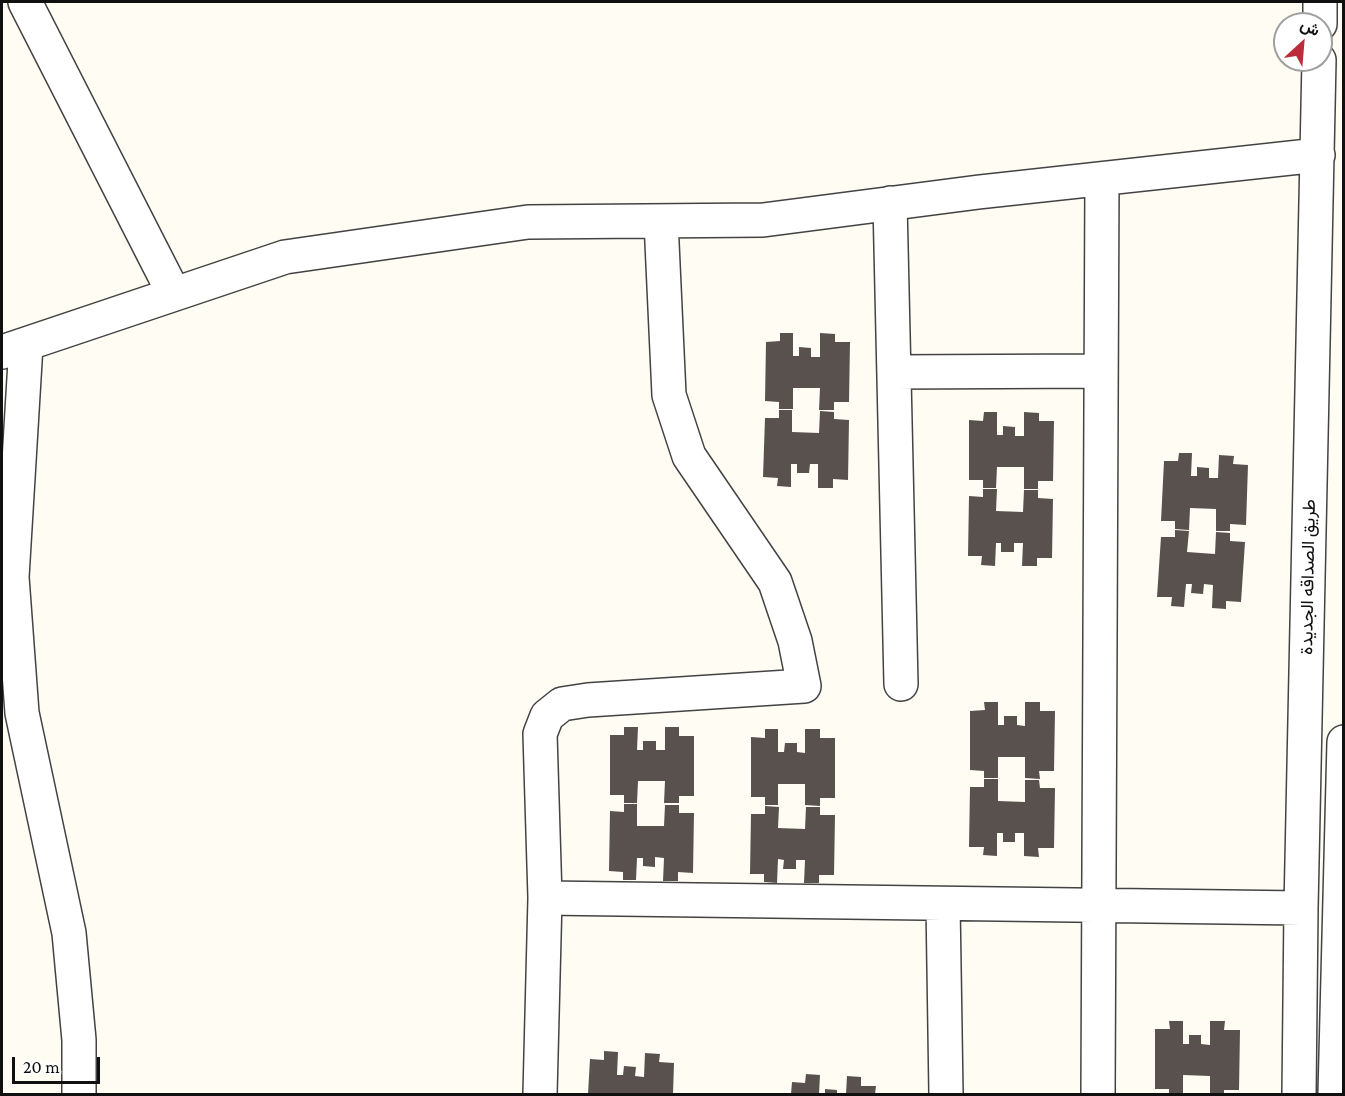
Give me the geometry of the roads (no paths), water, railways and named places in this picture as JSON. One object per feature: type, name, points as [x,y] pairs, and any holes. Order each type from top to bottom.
[{"type":"street","points":[[25,2],[174,294]]},
{"type":"street","name":"طريق الصداقه الجديدة","points":[[1299,1095],[1319,72]]},
{"type":"street","points":[[79,1095],[79,1040],[69,933],[21,713],[7,576],[14,348],[285,257],[528,222],[763,220],[890,203],[1318,155]]},
{"type":"street","points":[[1098,1095],[1102,179]]},
{"type":"street","points":[[890,203],[901,684]]},
{"type":"street","points":[[540,1095],[544,898],[540,734],[547,716],[562,704],[588,700],[804,686],[795,641],[775,582],[689,456],[669,395],[661,221]]},
{"type":"street","points":[[894,372],[1101,371]]},
{"type":"street","points":[[1335,1095],[1344,742]]},
{"type":"street","points":[[544,898],[1301,908]]},
{"type":"street","points":[[943,904],[946,1095]]}]
